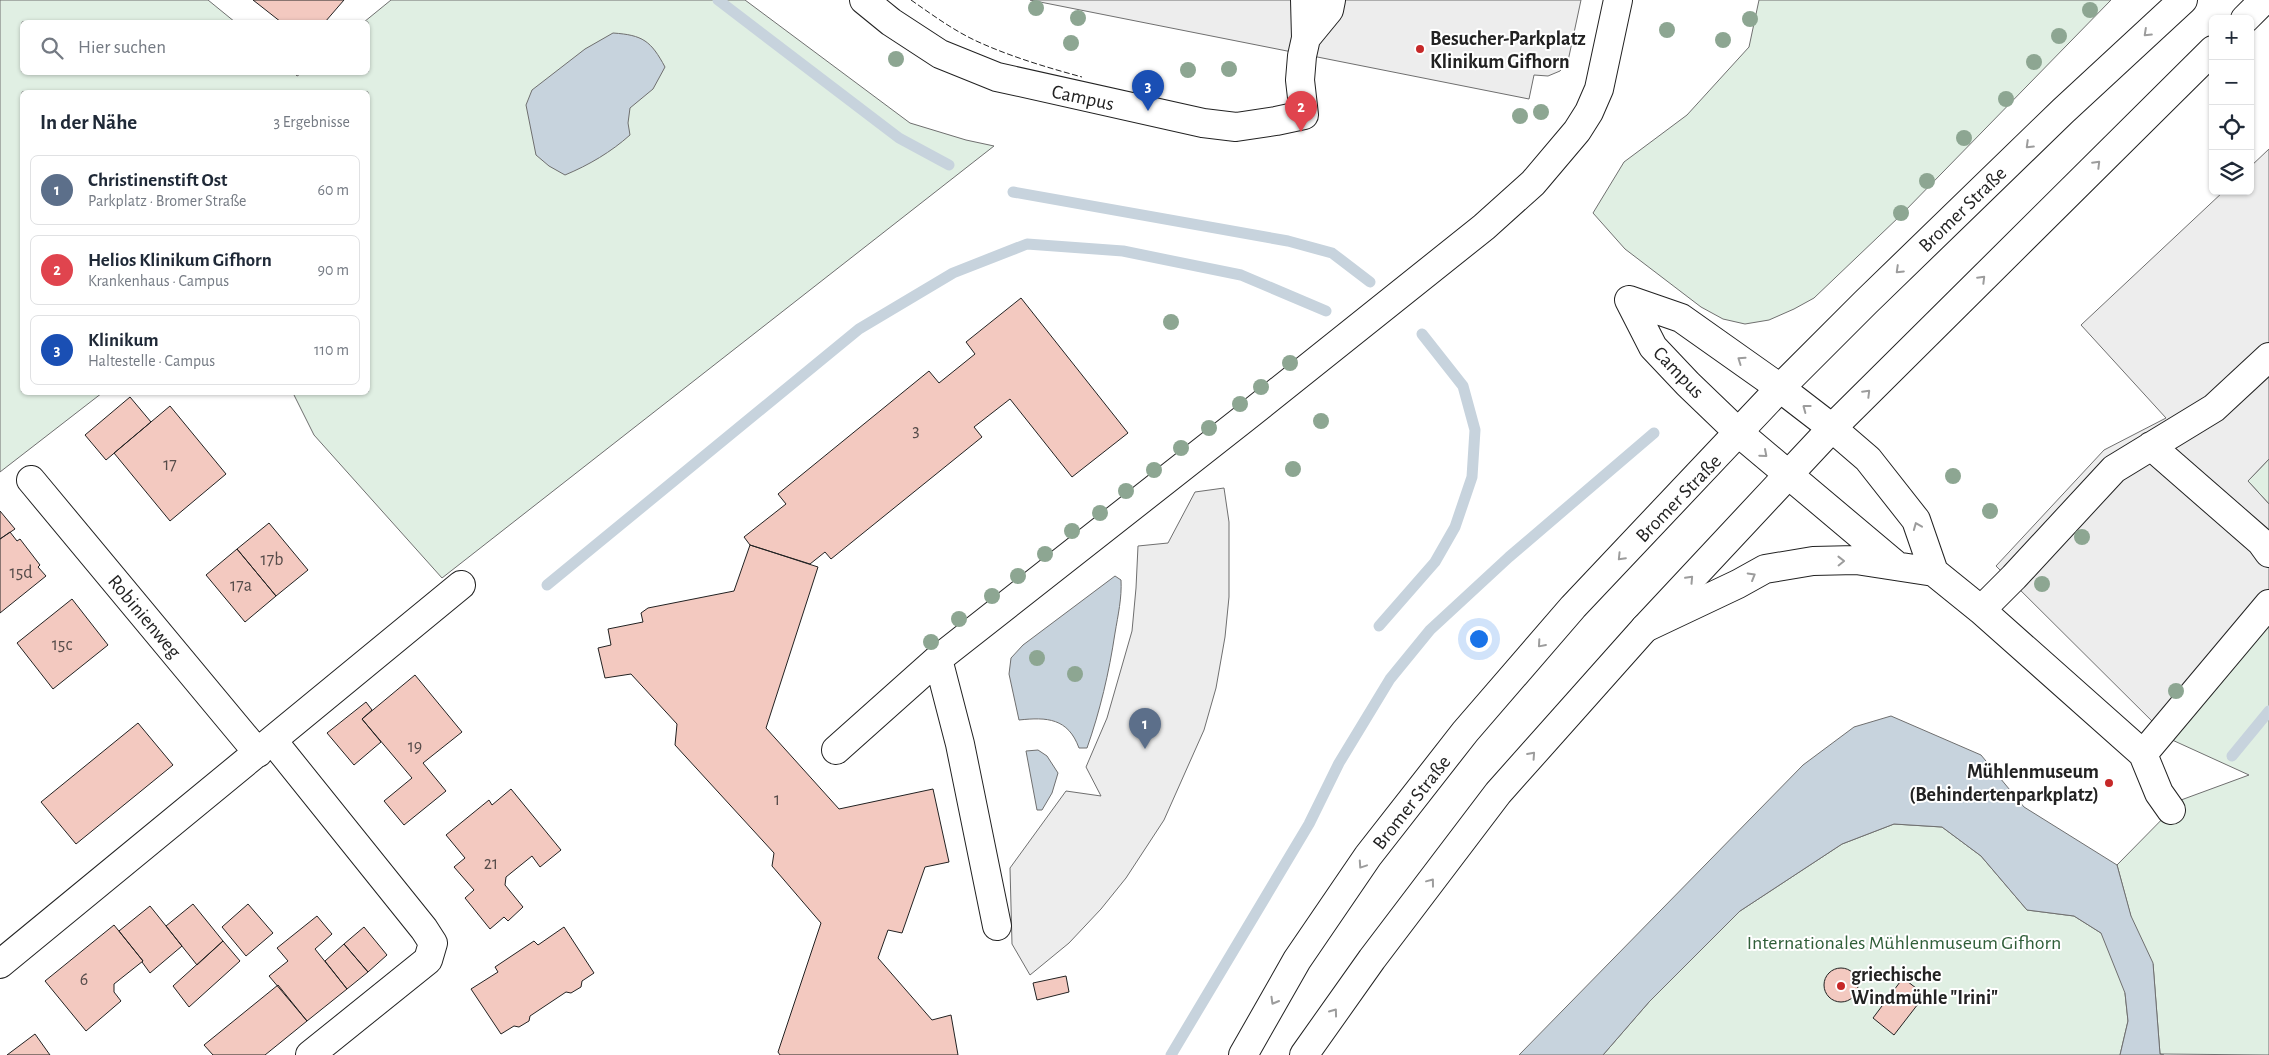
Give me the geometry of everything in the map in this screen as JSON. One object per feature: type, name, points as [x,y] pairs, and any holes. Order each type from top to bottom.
[{"type":"main road","name":"Campus","points":[[864,0],[892,22],[940,54],[997,77],[1203,123],[1236,127],[1276,121],[1304,114],[1300,80],[1306,38],[1305,0]]},
{"type":"main road","points":[[1306,38],[1329,10],[1331,0]]},
{"type":"main road","points":[[836,750],[938,659],[1484,227],[1533,183],[1577,131],[1589,112],[1599,89],[1618,0]]},
{"type":"main road","name":"Bromer Straße","points":[[1243,1055],[1297,960],[1363,864],[1465,732],[1573,607],[1780,388],[1866,302],[2056,118],[2183,0]]},
{"type":"main road","points":[[2249,15],[2264,0]]},
{"type":"main road","points":[[1304,1055],[1372,959],[1498,793],[1645,628],[1832,428],[2209,54]]},
{"type":"main road","name":"Campus","points":[[1739,433],[1653,347],[1629,300],[1682,318],[1780,388]]},
{"type":"main road","points":[[1981,610],[2114,469],[2214,408],[2269,358]]},
{"type":"main road","points":[[1780,388],[1832,428],[1868,459],[1916,520],[1934,572]]},
{"type":"main road","points":[[1739,433],[1897,566]]},
{"type":"main road","points":[[2151,446],[2261,542],[2269,553]]},
{"type":"main road","name":"Robinienweg","points":[[32,480],[424,929],[433,943],[428,960],[310,1055]]},
{"type":"main road","points":[[1645,628],[1738,584],[1765,569],[1813,561],[1856,560],[1934,572],[1981,610],[2143,754],[2159,793],[2171,810]]},
{"type":"main road","points":[[0,964],[461,585]]},
{"type":"main road","points":[[2143,754],[2269,604]]},
{"type":"main road","points":[[938,659],[960,744],[997,926]]},
{"type":"green space","points":[[0,0],[208,0],[233,20],[20,20],[20,75],[297,76],[370,75],[370,20],[366,20],[391,0],[745,0],[910,123],[966,140],[994,146],[442,578],[314,435],[294,395],[370,395],[370,90],[20,90],[20,395],[99,395],[0,472]]},
{"type":"green space","points":[[1759,0],[2111,0],[1900,216],[1814,298],[1769,320],[1745,324],[1723,319],[1701,307],[1625,249],[1593,213],[1624,162],[1687,115],[1749,47]]},
{"type":"green space","points":[[2269,459],[2269,504],[2248,481]]},
{"type":"green space","name":"Internationales Mühlenmuseum Gifhorn","points":[[2269,613],[2269,1055],[2160,1054],[2153,964],[2125,993],[2128,1021],[2120,1055],[1603,1055],[1649,1002],[1740,911],[1842,844],[1894,824],[1942,827],[1981,856],[2027,910],[2074,916],[2101,933],[2131,917],[2117,865],[2181,800],[2249,775],[2170,739]]},
{"type":"shaded area","name":"Besucher-Parkplatz Klinikum Gifhorn","points":[[1030,0],[1581,0],[1568,61],[1560,71],[1548,76],[1534,75],[1529,99]]},
{"type":"shaded area","points":[[613,33],[632,36],[645,41],[655,51],[665,67],[653,89],[630,108],[628,123],[630,135],[599,158],[565,175],[549,166],[536,155],[526,105],[532,90],[585,49]]},
{"type":"shaded area","points":[[2269,149],[2269,459],[2248,481],[2269,504],[2269,613],[2170,739],[1996,566],[2104,450],[2166,418],[2081,325],[2220,195],[2254,195],[2254,163]]},
{"type":"shaded area","points":[[1224,488],[1229,522],[1229,597],[1225,637],[1216,688],[1204,730],[1164,820],[1126,878],[1101,909],[1069,943],[1030,975],[1012,944],[1010,868],[1066,791],[1101,796],[1086,767],[1107,718],[1132,631],[1138,546],[1168,543],[1195,492]]},
{"type":"shaded area","points":[[1115,576],[1121,580],[1121,593],[1107,677],[1087,748],[1079,748],[1074,738],[1063,725],[1039,719],[1019,720],[1009,674],[1011,658],[1023,645]]},
{"type":"shaded area","points":[[1891,716],[1981,755],[2024,807],[2117,865],[2131,916],[2153,963],[2160,1054],[2164,1055],[2120,1055],[2128,1021],[2125,993],[2101,933],[2074,916],[2027,910],[1981,856],[1942,827],[1894,824],[1842,844],[1740,911],[1649,1002],[1603,1055],[1519,1055],[1803,765],[1854,727]]},
{"type":"shaded area","points":[[1038,750],[1047,756],[1058,773],[1052,793],[1042,810],[1037,810],[1026,751]]},
{"type":"building","points":[[253,0],[344,0],[327,20],[278,20]]},
{"type":"building","points":[[1021,298],[1128,433],[1072,477],[1010,399],[974,427],[982,437],[831,559],[825,552],[810,564],[750,545],[744,537],[786,504],[778,494],[929,371],[939,383],[975,354],[966,342]]},
{"type":"building","points":[[130,397],[151,422],[106,460],[85,435]]},
{"type":"building","points":[[170,406],[226,474],[170,521],[114,453]]},
{"type":"building","points":[[0,511],[15,529],[0,539]]},
{"type":"building","points":[[269,523],[308,570],[276,596],[237,549]]},
{"type":"building","points":[[10,532],[17,541],[20,539],[46,576],[0,613],[0,539]]},
{"type":"building","points":[[750,545],[818,567],[766,728],[839,809],[933,789],[949,862],[925,867],[902,933],[888,930],[878,958],[932,1020],[951,1015],[958,1055],[780,1055],[778,1052],[821,923],[772,866],[774,853],[675,745],[677,724],[631,674],[605,678],[598,648],[611,645],[608,629],[643,622],[641,613],[648,608],[734,591]]},
{"type":"building","points":[[237,549],[276,596],[245,622],[206,575]]},
{"type":"building","points":[[72,599],[108,645],[53,689],[17,643]]},
{"type":"building","points":[[415,675],[462,732],[423,763],[446,791],[404,825],[384,801],[412,778],[362,719]]},
{"type":"building","points":[[366,702],[372,710],[362,719],[381,742],[354,765],[327,733]]},
{"type":"building","points":[[138,723],[173,765],[76,844],[41,802]]},
{"type":"building","points":[[511,789],[561,850],[540,867],[532,856],[506,877],[505,885],[523,907],[508,921],[504,917],[490,929],[465,898],[474,890],[454,867],[465,858],[446,835],[489,800],[492,805]]},
{"type":"building","points":[[193,904],[223,941],[197,965],[166,926]]},
{"type":"building","points":[[248,904],[273,933],[246,956],[222,927]]},
{"type":"building","points":[[150,906],[182,946],[150,973],[119,931]]},
{"type":"building","points":[[317,916],[332,934],[315,949],[347,989],[307,1021],[269,976],[288,961],[277,948]]},
{"type":"building","points":[[114,925],[143,961],[114,984],[114,992],[121,1001],[86,1031],[45,981]]},
{"type":"building","points":[[364,927],[387,955],[368,972],[344,944]]},
{"type":"building","points":[[564,927],[594,973],[582,981],[581,987],[571,993],[566,992],[530,1016],[529,1021],[519,1027],[514,1026],[501,1034],[471,989],[498,972],[495,967],[534,941],[538,945]]},
{"type":"building","points":[[223,941],[240,961],[189,1007],[173,986]]},
{"type":"building","points":[[344,944],[368,972],[347,989],[325,961]]},
{"type":"building","name":"griechische Windmühle \"Irini\"","points":[[1841,968],[1853,973],[1858,985],[1853,997],[1841,1002],[1829,997],[1824,985],[1829,973]]},
{"type":"building","points":[[1066,976],[1069,992],[1037,1000],[1033,983]]},
{"type":"building","points":[[1903,978],[1925,995],[1894,1035],[1873,1018]]},
{"type":"building","points":[[278,985],[307,1021],[265,1055],[213,1055],[204,1045]]},
{"type":"building","points":[[35,1034],[50,1055],[7,1055]]},
{"type":"waterway","points":[[718,0],[899,138],[949,165]]},
{"type":"waterway","points":[[1013,192],[1288,241],[1332,253],[1370,282]]},
{"type":"waterway","points":[[547,585],[859,329],[953,273],[1027,244],[1123,251],[1241,275],[1326,311]]},
{"type":"waterway","points":[[1379,626],[1435,562],[1455,527],[1472,477],[1475,430],[1463,386],[1422,334]]},
{"type":"waterway","points":[[1171,1055],[1309,824],[1339,763],[1390,679],[1430,630],[1509,557],[1654,433]]},
{"type":"waterway","points":[[2232,756],[2269,711]]},
{"type":"fence","points":[[911,0],[973,40],[1007,54],[1082,77]]},
{"type":"place","name":"Besucher-Parkplatz Klinikum Gifhorn","points":[[1420,49]]},
{"type":"place","name":"Klinikum","points":[[1148,111]]},
{"type":"place","name":"Helios Klinikum Gifhorn","points":[[1301,132]]},
{"type":"place","name":"Christinenstift Ost","points":[[1145,749]]},
{"type":"place","name":"Mühlenmuseum (Behindertenparkplatz)","points":[[2109,783]]},
{"type":"place","name":"griechische Windmühle \"Irini\"","points":[[1841,986]]}]
